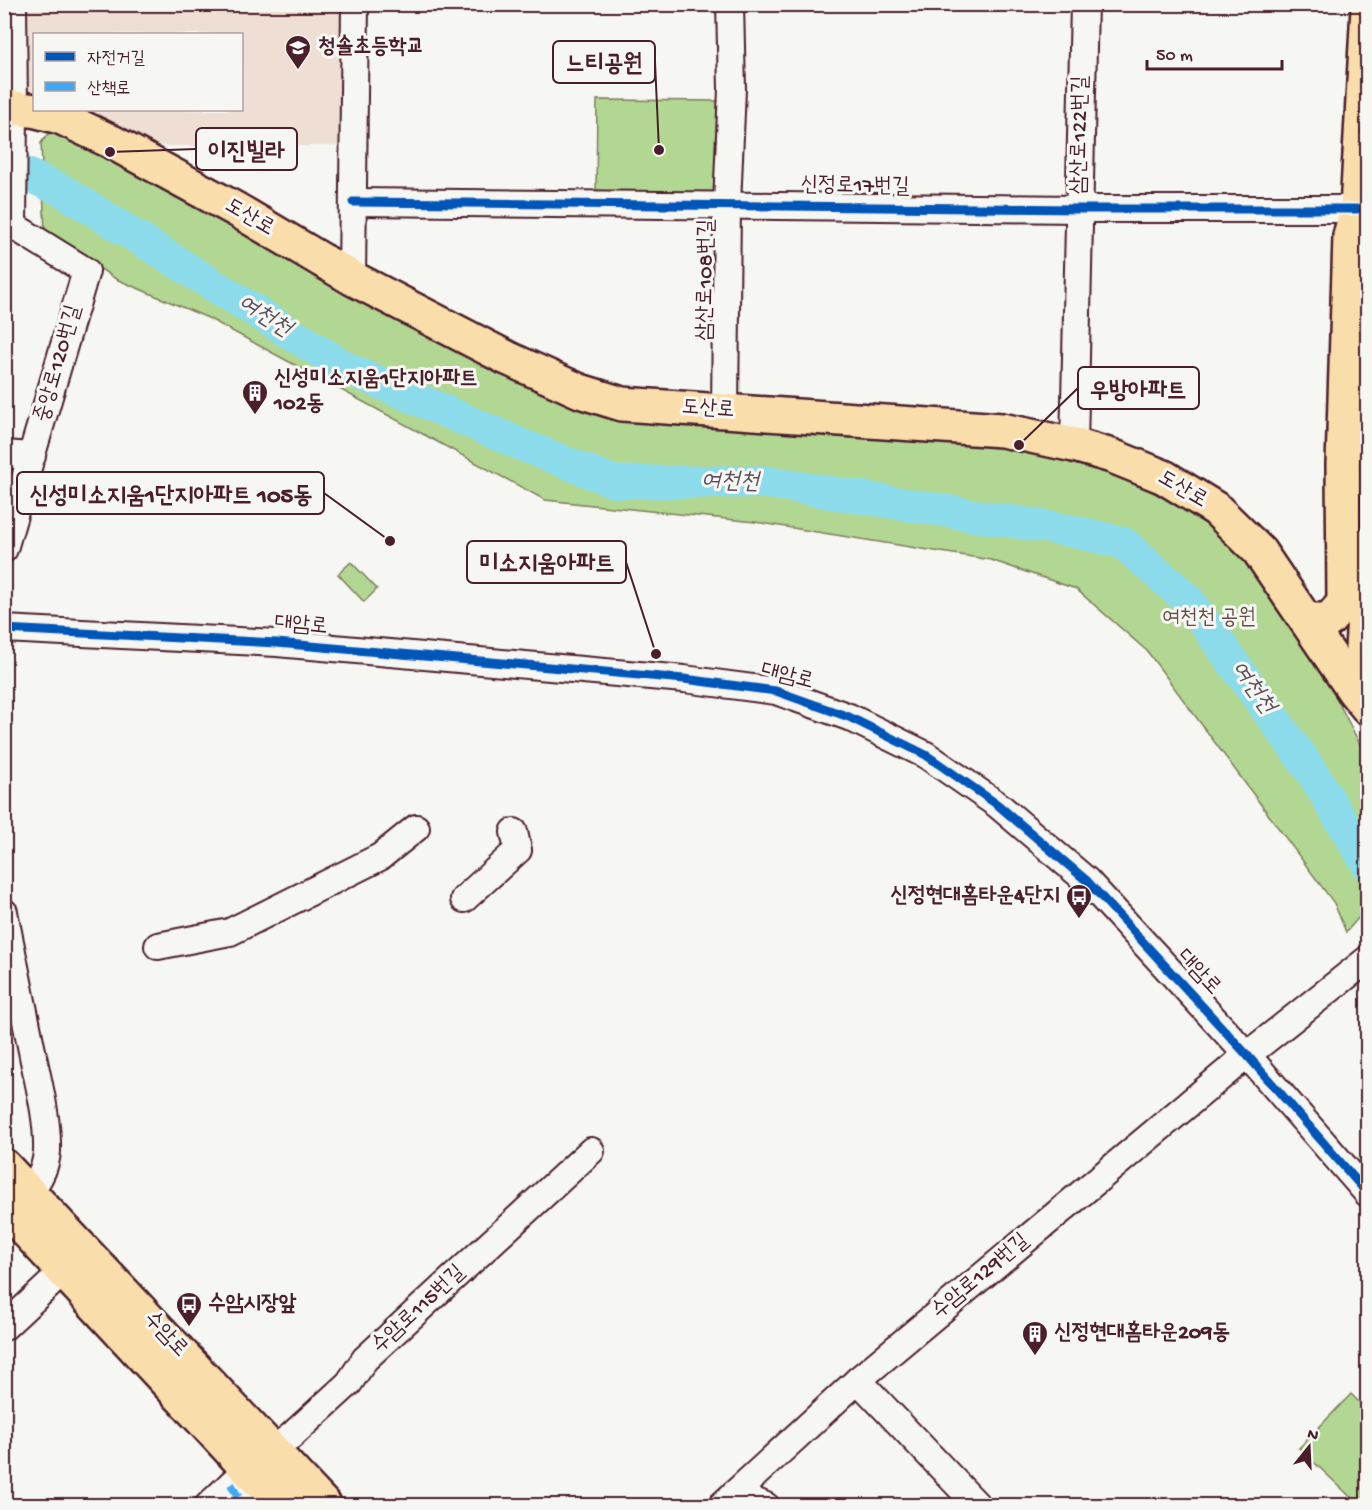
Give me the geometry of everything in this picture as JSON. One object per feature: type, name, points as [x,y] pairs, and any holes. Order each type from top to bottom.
[{"type":"main road","points":[[1336,665],[1345,619],[1343,465],[1360,229],[1368,8]]},
{"type":"main road","name":"도산로","points":[[9,106],[33,110]]},
{"type":"main road","name":"도산로","points":[[37,111],[60,117],[121,146],[237,210],[352,278],[507,358],[580,391],[622,404],[1002,430],[1074,445],[1112,456],[1164,477],[1216,509],[1259,551],[1354,691],[1368,708]]},
{"type":"main road","points":[[1360,229],[1368,429]]},
{"type":"main road","points":[[1368,545],[1362,649],[1368,676]]},
{"type":"main road","points":[[1306,620],[1329,620],[1344,603]]},
{"type":"main road","name":"수암로","points":[[4,1166],[17,1200],[64,1271],[248,1477],[282,1506]]},
{"type":"main road","name":"수암로","points":[[17,1200],[248,1477],[325,1506]]},
{"type":"street","points":[[9,223],[9,106],[13,4]]},
{"type":"street","points":[[352,278],[355,4]]},
{"type":"street","name":"삼산로108번길","points":[[725,411],[727,205],[732,89],[730,4]]},
{"type":"street","name":"삼산로122번길","points":[[1074,445],[1084,4]]},
{"type":"street","name":"신정로17번길","points":[[353,202],[1080,209],[1360,229]]},
{"type":"street","name":"중앙로120번길","points":[[4,549],[86,271],[9,223]]},
{"type":"street","points":[[4,454],[32,456]]},
{"type":"street","name":"대암로","points":[[4,629],[277,643],[684,679],[776,691],[849,717],[926,755],[998,805],[1087,881],[1247,1055],[1368,1194]]},
{"type":"street","points":[[158,946],[230,932],[380,857],[416,828]]},
{"type":"street","points":[[464,899],[518,850],[514,831]]},
{"type":"street","points":[[4,912],[47,1136],[47,1154],[43,1170],[37,1182],[17,1200]]},
{"type":"street","name":"수암로129번길","points":[[728,1499],[858,1380],[1247,1055],[1368,959]]},
{"type":"street","name":"수암로115번길","points":[[208,1506],[248,1477],[349,1383],[365,1359],[591,1150]]},
{"type":"street","points":[[4,1327],[64,1271]]},
{"type":"street","points":[[858,1380],[978,1506]]},
{"type":"street","points":[[728,1499],[766,1506]]},
{"type":"shaded area","name":"청솔초등학교","points":[[13,5],[355,5],[353,146],[121,146],[14,108]]},
{"type":"green space","points":[[597,100],[722,101],[721,200],[596,199]]},
{"type":"green space","name":"여천천 공원","points":[[55,125],[539,382],[986,442],[1115,474],[1194,512],[1260,570],[1329,684],[1367,758],[1367,908],[1346,932],[1334,903],[1147,651],[1076,589],[991,560],[755,522],[545,500],[208,318],[116,279],[45,233],[41,143]]},
{"type":"green space","points":[[351,562],[377,589],[364,602],[338,574]]},
{"type":"green space","points":[[1351,1394],[1367,1410],[1367,1505],[1359,1505],[1299,1448]]},
{"type":"waterway","name":"여천천","points":[[4,164],[63,191],[346,368],[522,445],[615,482],[765,482],[1072,531],[1123,543],[1188,600],[1312,772],[1368,865]]},
{"type":"marked path","points":[[1360,131],[1368,131]]},
{"type":"marked path","points":[[231,1484],[243,1506]]},
{"type":"cycle path","points":[[353,202],[1080,209],[1357,209]]},
{"type":"cycle path","points":[[4,629],[277,643],[684,679],[776,691],[849,717],[926,755],[998,805],[1087,881],[1247,1055],[1368,1194]]},
{"type":"place","name":"청솔초등학교","points":[[298,71]]},
{"type":"place","name":"느티공원","points":[[659,150]]},
{"type":"place","name":"이진빌라","points":[[110,152]]},
{"type":"place","name":"신성미소지움1단지아파트 102동","points":[[255,416]]},
{"type":"place","name":"우방아파트","points":[[1019,445]]},
{"type":"place","name":"신성미소지움1단지아파트 105동","points":[[390,541]]},
{"type":"place","name":"미소지움아파트","points":[[656,654]]},
{"type":"place","name":"신정현대홈타운4단지","points":[[1079,920]]},
{"type":"place","name":"수암시장앞","points":[[189,1328]]},
{"type":"place","name":"신정현대홈타운209동","points":[[1035,1357]]}]
